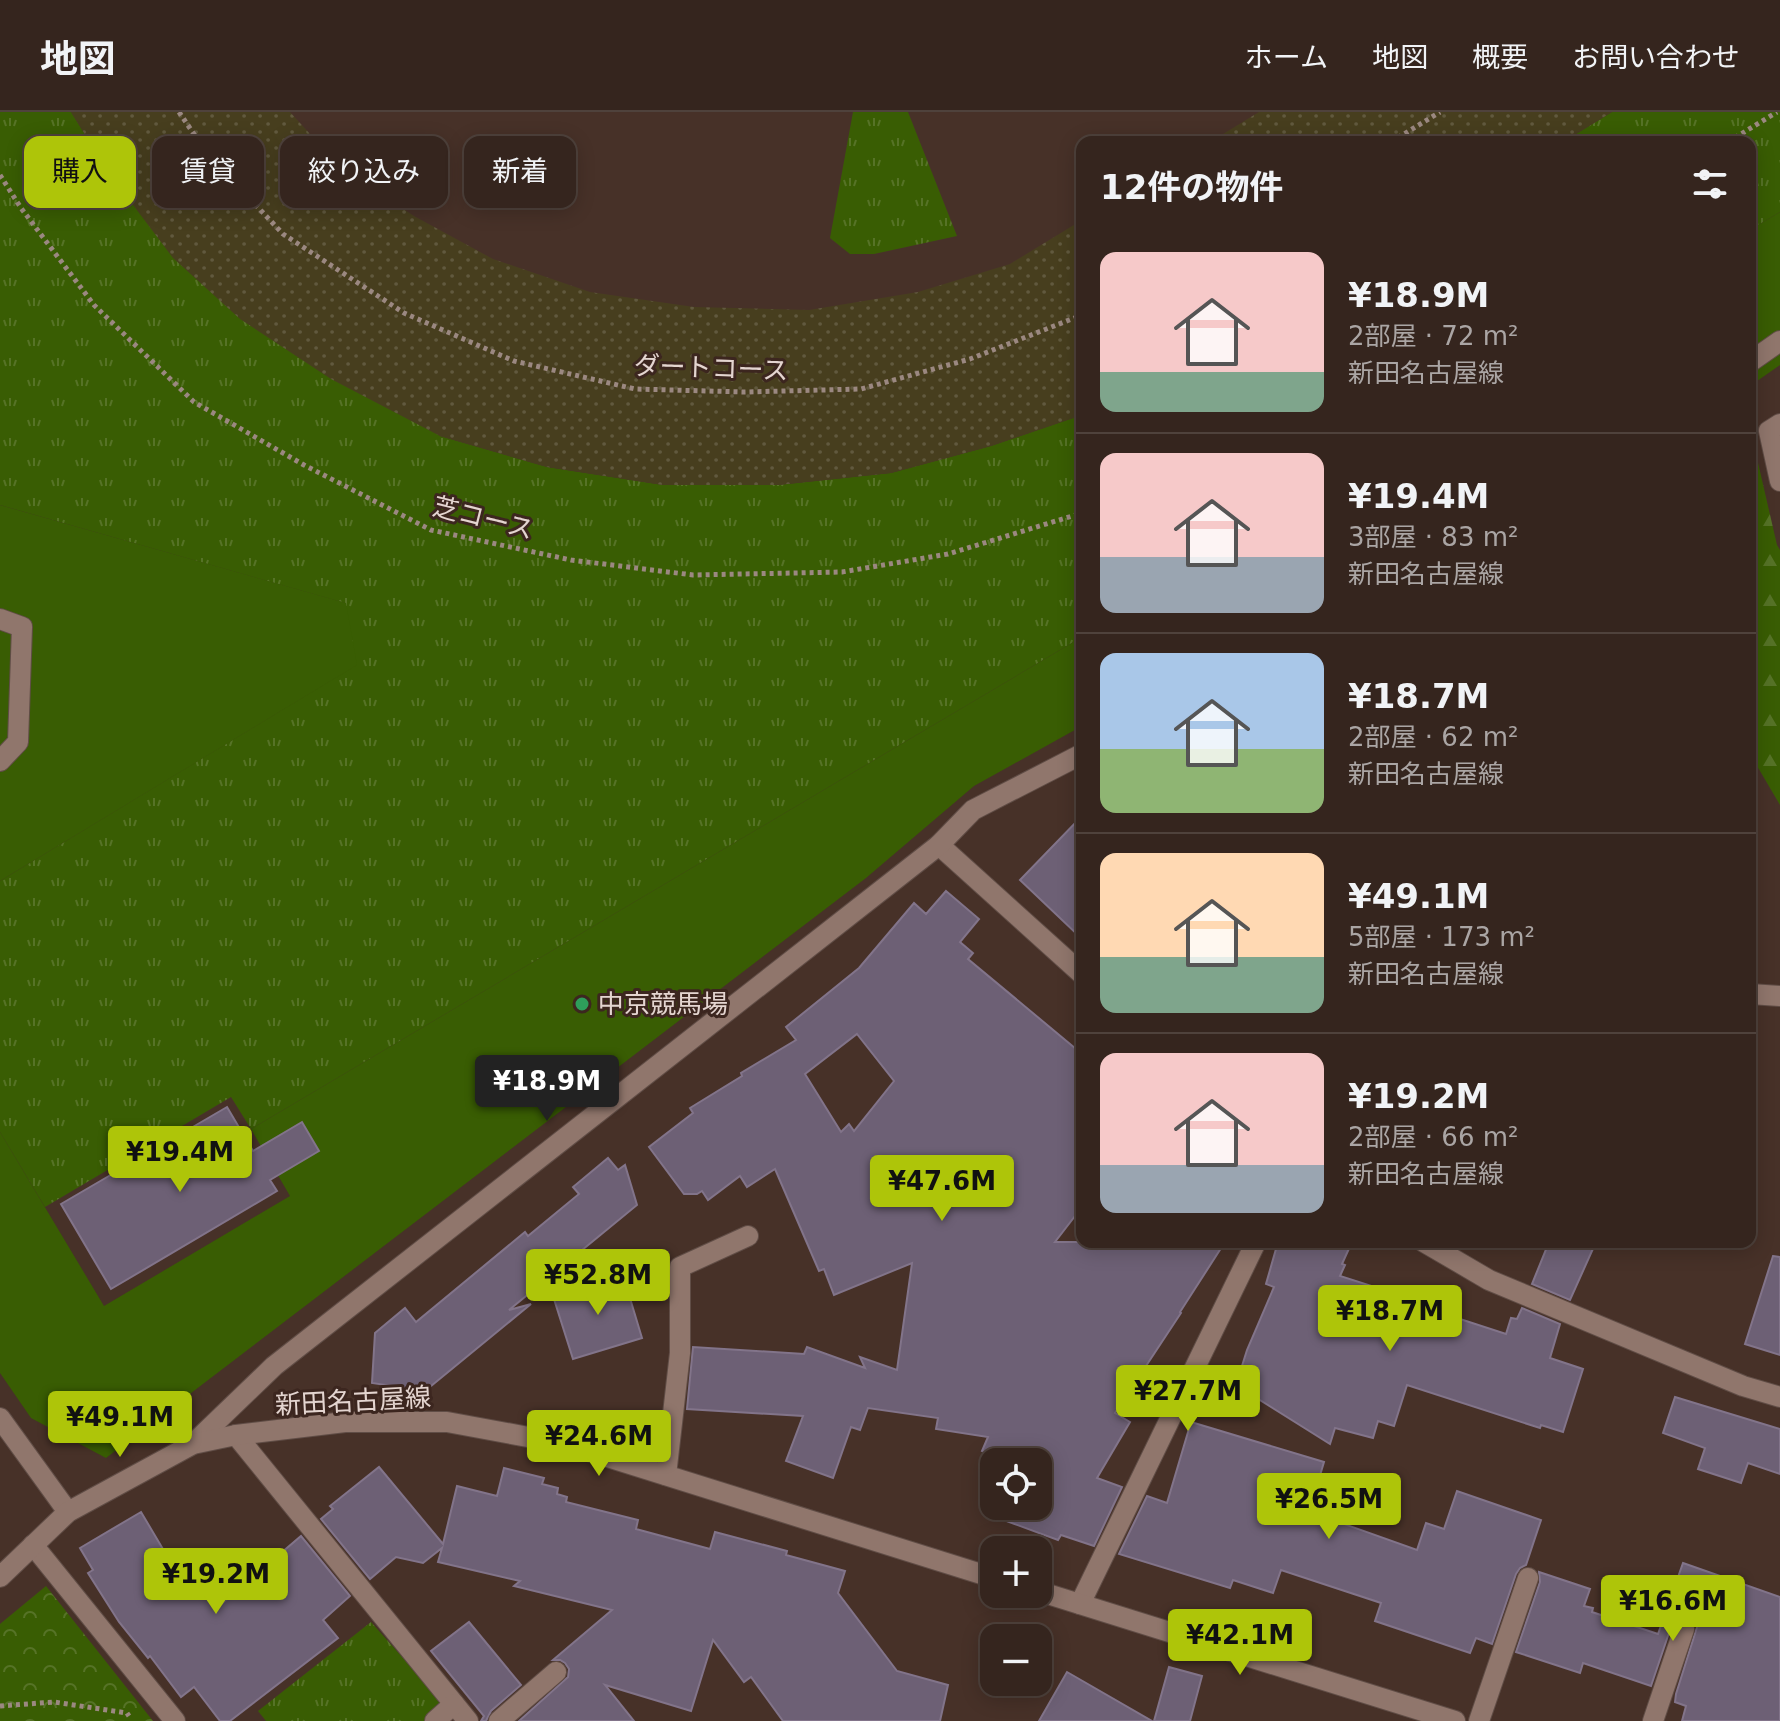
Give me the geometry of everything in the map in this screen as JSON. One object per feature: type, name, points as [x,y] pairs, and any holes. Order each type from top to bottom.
[{"type":"street","points":[[1756,358],[1780,341]]},
{"type":"street","points":[[1780,424],[1769,431],[1780,481]]},
{"type":"street","points":[[0,619],[22,627],[18,742],[0,761]]},
{"type":"street","points":[[193,1444],[274,1366],[939,845],[973,810],[1076,757]]},
{"type":"street","points":[[939,845],[1076,969]]},
{"type":"street","points":[[1756,994],[1780,996]]},
{"type":"street","points":[[666,1475],[680,1353],[680,1267],[748,1236]]},
{"type":"street","points":[[1080,1604],[1253,1248]]},
{"type":"street","points":[[1434,1248],[1489,1280],[1743,1386],[1780,1397]]},
{"type":"street","points":[[0,1418],[68,1512]]},
{"type":"street","name":"新田名古屋線","points":[[0,1577],[68,1512],[193,1444],[236,1435],[345,1422],[447,1422],[566,1444],[980,1574]]},
{"type":"street","points":[[236,1435],[468,1721]]},
{"type":"street","points":[[33,1545],[175,1721]]},
{"type":"street","points":[[1479,1721],[1528,1578]]},
{"type":"street","points":[[1052,1595],[1407,1714],[1455,1721]]},
{"type":"street","points":[[1653,1721],[1684,1629]]},
{"type":"street","points":[[499,1721],[556,1672]]},
{"type":"street","points":[[435,1721],[454,1704]]},
{"type":"path","name":"ダートコース","points":[[179,112],[206,152],[283,234],[404,313],[514,361],[590,379],[635,389],[745,392],[861,389],[970,359],[1076,317]]},
{"type":"path","points":[[1401,136],[1440,112]]},
{"type":"path","points":[[1738,136],[1777,112]]},
{"type":"path","name":"芝コース","points":[[0,175],[94,305],[194,402],[304,465],[431,530],[571,560],[693,575],[842,572],[948,554],[1076,515]]},
{"type":"path","points":[[0,1706],[54,1702],[127,1713],[132,1721]]},
{"type":"green space","points":[[0,112],[71,112],[86,136],[24,136],[24,208],[136,208],[136,194],[440,436],[547,467],[663,485],[778,485],[891,473],[991,446],[1076,417],[1076,641],[251,1129],[231,1097],[45,1207],[0,1132],[0,881],[356,665],[345,603],[0,505]]},
{"type":"green space","points":[[853,112],[908,112],[957,236],[874,254],[850,254],[830,238]]},
{"type":"green space","points":[[1612,112],[1780,112],[1780,212],[1756,226],[1756,136],[1573,136]]},
{"type":"green space","points":[[1780,212],[1780,365],[1756,382],[1756,226]]},
{"type":"green space","points":[[1756,454],[1780,550],[1780,805],[1756,764]]},
{"type":"green space","points":[[0,505],[346,603],[357,665],[0,881]]},
{"type":"green space","name":"中京競馬場","points":[[1076,641],[1076,729],[974,786],[866,878],[106,1458],[31,1418],[0,1373],[0,1132],[104,1306],[290,1196],[251,1129]]},
{"type":"green space","points":[[46,1586],[153,1721],[0,1721],[0,1624]]},
{"type":"green space","points":[[371,1622],[444,1704],[425,1721],[266,1721],[258,1711]]},
{"type":"sand","points":[[71,112],[290,112],[312,136],[280,136],[280,208],[402,208],[493,259],[590,292],[694,307],[809,310],[918,292],[1010,264],[1076,224],[1076,417],[991,446],[891,473],[778,485],[663,485],[547,467],[440,436],[331,379],[240,319],[173,258],[135,208],[136,136],[86,136]]},
{"type":"sand","points":[[1259,112],[1612,112],[1573,136],[1220,136]]},
{"type":"building","points":[[1076,822],[1076,933],[1020,880]]},
{"type":"building","points":[[946,891],[979,919],[960,942],[973,953],[968,959],[1076,1049],[1076,1215],[1055,1242],[1076,1242],[1076,1248],[1221,1248],[1115,1413],[1130,1422],[1097,1478],[1122,1487],[1094,1546],[1061,1535],[1058,1540],[1004,1520],[1052,1520],[1052,1448],[983,1448],[988,1437],[936,1429],[938,1418],[868,1408],[860,1430],[851,1427],[833,1478],[786,1461],[803,1416],[687,1409],[693,1347],[804,1354],[807,1347],[865,1368],[860,1357],[897,1370],[912,1263],[834,1295],[824,1269],[819,1271],[775,1169],[747,1187],[740,1176],[708,1200],[702,1191],[684,1194],[649,1147],[693,1113],[690,1108],[796,1040],[786,1027],[859,968],[914,903],[926,914]],"holes":[[[857,1034],[894,1081],[854,1131],[849,1124],[841,1132],[805,1074]]]},
{"type":"building","points":[[227,1107],[253,1151],[302,1122],[319,1151],[270,1180],[277,1191],[111,1289],[61,1204]]},
{"type":"building","points":[[608,1158],[618,1170],[625,1165],[637,1205],[509,1310],[531,1304],[425,1391],[372,1383],[375,1333],[405,1308],[416,1322],[525,1232],[528,1236],[579,1194],[573,1187]]},
{"type":"building","points":[[1276,1248],[1349,1248],[1340,1276],[1418,1301],[1417,1305],[1506,1334],[1511,1318],[1517,1319],[1522,1308],[1560,1324],[1550,1358],[1583,1369],[1563,1432],[1541,1425],[1540,1428],[1407,1385],[1394,1426],[1378,1421],[1373,1438],[1335,1428],[1330,1444],[1236,1385],[1274,1287],[1266,1284]]},
{"type":"building","points":[[1547,1248],[1593,1248],[1570,1300],[1532,1284]]},
{"type":"building","points":[[1773,1256],[1780,1257],[1780,1355],[1745,1344]]},
{"type":"building","points":[[623,1275],[642,1338],[573,1359],[553,1296]]},
{"type":"building","points":[[1675,1397],[1780,1429],[1780,1474],[1748,1463],[1741,1483],[1698,1469],[1705,1448],[1663,1433]]},
{"type":"building","points":[[1191,1422],[1324,1462],[1313,1499],[1349,1511],[1344,1524],[1417,1550],[1426,1523],[1444,1529],[1457,1491],[1541,1520],[1526,1565],[1516,1574],[1492,1644],[1476,1638],[1470,1653],[1375,1621],[1381,1603],[1281,1570],[1273,1593],[1233,1580],[1230,1588],[1119,1554],[1147,1496],[1167,1503]]},
{"type":"building","points":[[379,1467],[443,1544],[457,1486],[497,1496],[504,1468],[544,1478],[542,1484],[558,1488],[557,1494],[567,1497],[566,1502],[638,1520],[636,1529],[710,1549],[715,1532],[787,1551],[786,1555],[845,1571],[838,1593],[897,1671],[948,1685],[940,1721],[783,1721],[751,1677],[744,1682],[713,1640],[691,1711],[605,1685],[634,1721],[519,1721],[568,1677],[569,1669],[565,1663],[553,1660],[612,1610],[514,1586],[520,1581],[438,1562],[442,1548],[423,1563],[396,1557],[370,1579],[321,1519],[333,1509],[330,1506]]},
{"type":"building","points":[[141,1512],[170,1561],[176,1555],[219,1606],[301,1536],[350,1596],[323,1620],[338,1638],[230,1721],[220,1721],[194,1687],[181,1697],[119,1622],[88,1573],[93,1570],[80,1548]]},
{"type":"building","points":[[1683,1563],[1780,1597],[1780,1721],[1682,1721],[1686,1706],[1675,1702],[1676,1694],[1697,1627],[1687,1617],[1676,1619],[1672,1624],[1651,1686],[1583,1663],[1580,1673],[1516,1652],[1540,1582],[1539,1572],[1590,1589],[1584,1606],[1593,1608],[1592,1612],[1658,1634]]},
{"type":"building","points":[[469,1622],[521,1685],[491,1711],[486,1721],[481,1721],[484,1716],[431,1651]]},
{"type":"building","points":[[1169,1667],[1202,1676],[1190,1721],[1154,1721]]},
{"type":"building","points":[[1067,1672],[1152,1721],[1039,1721]]},
{"type":"place","name":"中京競馬場","points":[[582,1004]]}]
